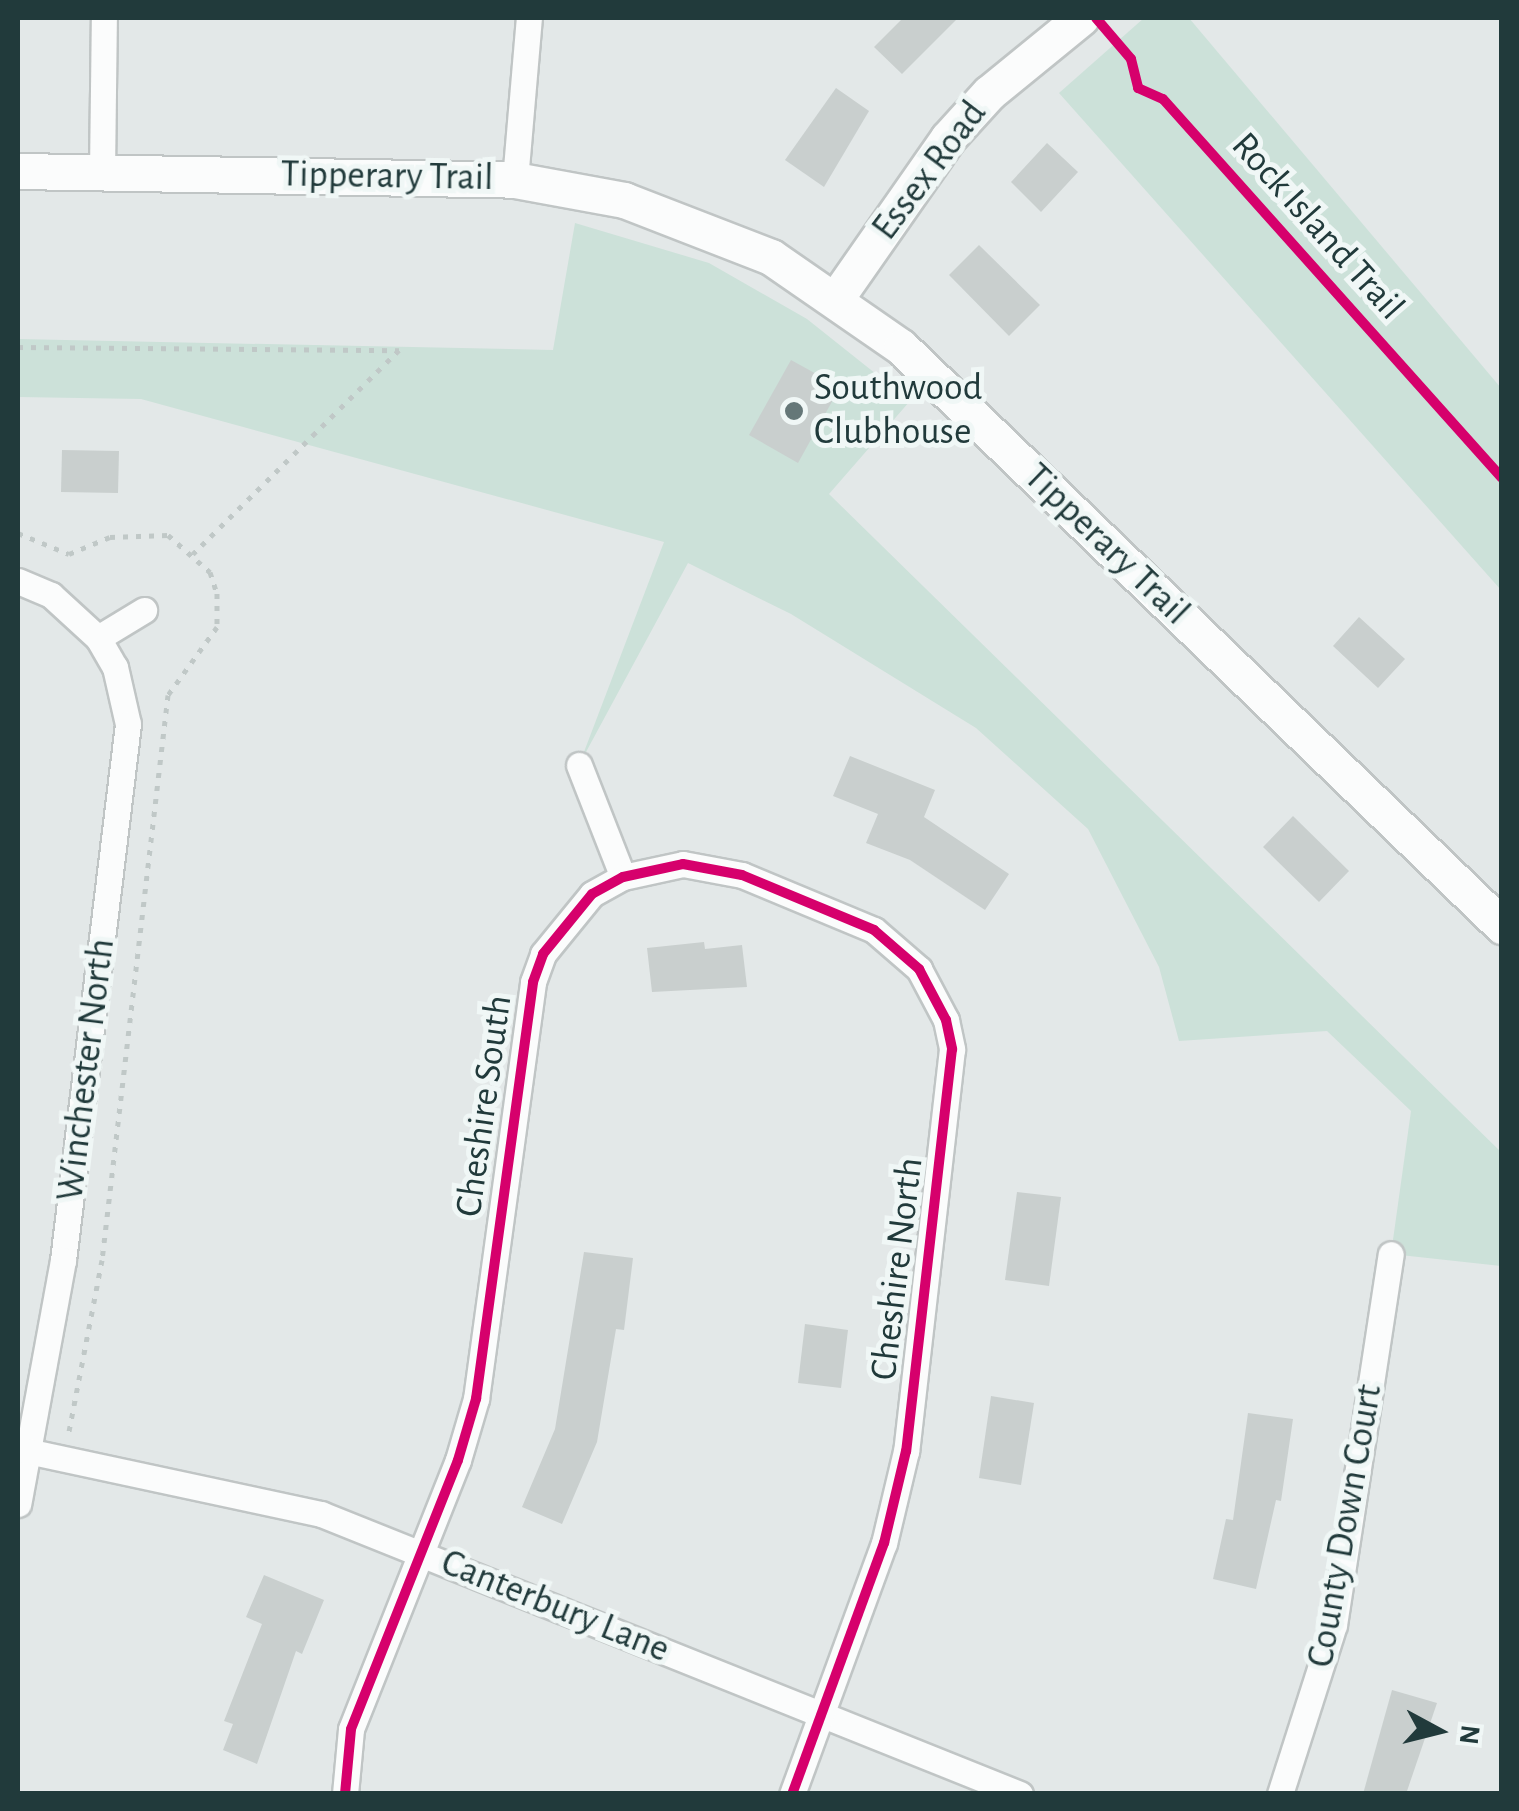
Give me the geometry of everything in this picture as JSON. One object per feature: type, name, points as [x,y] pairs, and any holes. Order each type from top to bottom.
[{"type":"street","points":[[102,172],[104,18]]},
{"type":"street","points":[[516,180],[529,18]]},
{"type":"street","name":"Essex Road","points":[[837,298],[948,138],[989,93],[1081,18]]},
{"type":"street","name":"Tipperary Trail","points":[[18,171],[516,180],[624,200],[699,224],[837,298],[901,347],[1502,926]]},
{"type":"street","name":"Winchester North","points":[[18,581],[51,595],[98,638],[124,694],[127,749],[64,1260],[22,1450],[18,1504]]},
{"type":"street","points":[[98,638],[144,610]]},
{"type":"street","points":[[579,765],[623,877]]},
{"type":"street","name":"Cheshire South","points":[[345,1794],[351,1729],[421,1553],[476,1399],[532,982],[564,920],[623,877],[654,867],[712,867],[798,898]]},
{"type":"street","name":"Cheshire North","points":[[792,1794],[884,1544],[906,1451],[952,1049],[935,994],[899,948],[798,898]]},
{"type":"street","name":"County Down Court","points":[[1280,1794],[1334,1625],[1391,1254]]},
{"type":"street","name":"Canterbury Lane","points":[[22,1450],[259,1496],[421,1553],[1020,1794]]},
{"type":"path","points":[[18,348],[399,350],[193,554]]},
{"type":"green space","points":[[1144,18],[1189,18],[1501,388],[1501,590],[1059,93]]},
{"type":"green space","points":[[575,223],[709,263],[807,319],[910,401],[829,494],[1501,1152],[1501,1266],[1391,1254],[1411,1111],[1327,1031],[1179,1041],[1159,967],[1088,829],[976,728],[791,614],[688,563],[579,765],[664,542],[141,399],[18,397],[18,339],[553,350]]},
{"type":"building","points":[[903,18],[958,18],[902,74],[874,47]]},
{"type":"building","points":[[836,88],[869,111],[824,187],[785,160]]},
{"type":"building","points":[[1047,143],[1078,172],[1041,212],[1011,182]]},
{"type":"building","points":[[979,245],[1040,305],[1009,336],[949,275]]},
{"type":"building","name":"Southwood Clubhouse","points":[[791,360],[840,387],[798,463],[749,435]]},
{"type":"building","points":[[62,450],[119,451],[118,493],[61,492]]},
{"type":"building","points":[[1359,617],[1405,659],[1378,688],[1333,646]]},
{"type":"building","points":[[850,756],[935,790],[924,817],[1009,874],[985,910],[910,860],[866,843],[878,814],[833,796]]},
{"type":"building","points":[[1293,816],[1349,871],[1319,902],[1263,847]]},
{"type":"building","points":[[704,942],[705,949],[742,945],[747,987],[652,992],[647,948]]},
{"type":"building","points":[[1017,1192],[1061,1197],[1049,1286],[1005,1280]]},
{"type":"building","points":[[584,1252],[633,1258],[624,1330],[616,1329],[597,1442],[562,1524],[522,1507],[555,1429]]},
{"type":"building","points":[[805,1324],[848,1330],[841,1388],[798,1383]]},
{"type":"building","points":[[991,1396],[1034,1403],[1021,1485],[979,1478]]},
{"type":"building","points":[[1248,1413],[1293,1419],[1281,1501],[1276,1500],[1256,1589],[1213,1579],[1226,1519],[1233,1520]]},
{"type":"building","points":[[264,1575],[324,1600],[302,1654],[296,1651],[257,1764],[223,1750],[233,1724],[224,1721],[262,1624],[246,1617]]},
{"type":"building","points":[[1392,1690],[1437,1703],[1406,1794],[1363,1794]]},
{"type":"cycle path","name":"Rock Island Trail","points":[[1096,18],[1131,59],[1138,88],[1163,99],[1502,478]]},
{"type":"cycle path","points":[[345,1794],[351,1729],[458,1460],[476,1399],[533,982],[543,954],[592,894],[623,877],[683,864],[742,875],[874,930],[919,969],[946,1020],[952,1049],[906,1451],[884,1543],[792,1794]]},
{"type":"place","name":"Southwood Clubhouse","points":[[794,411]]}]
